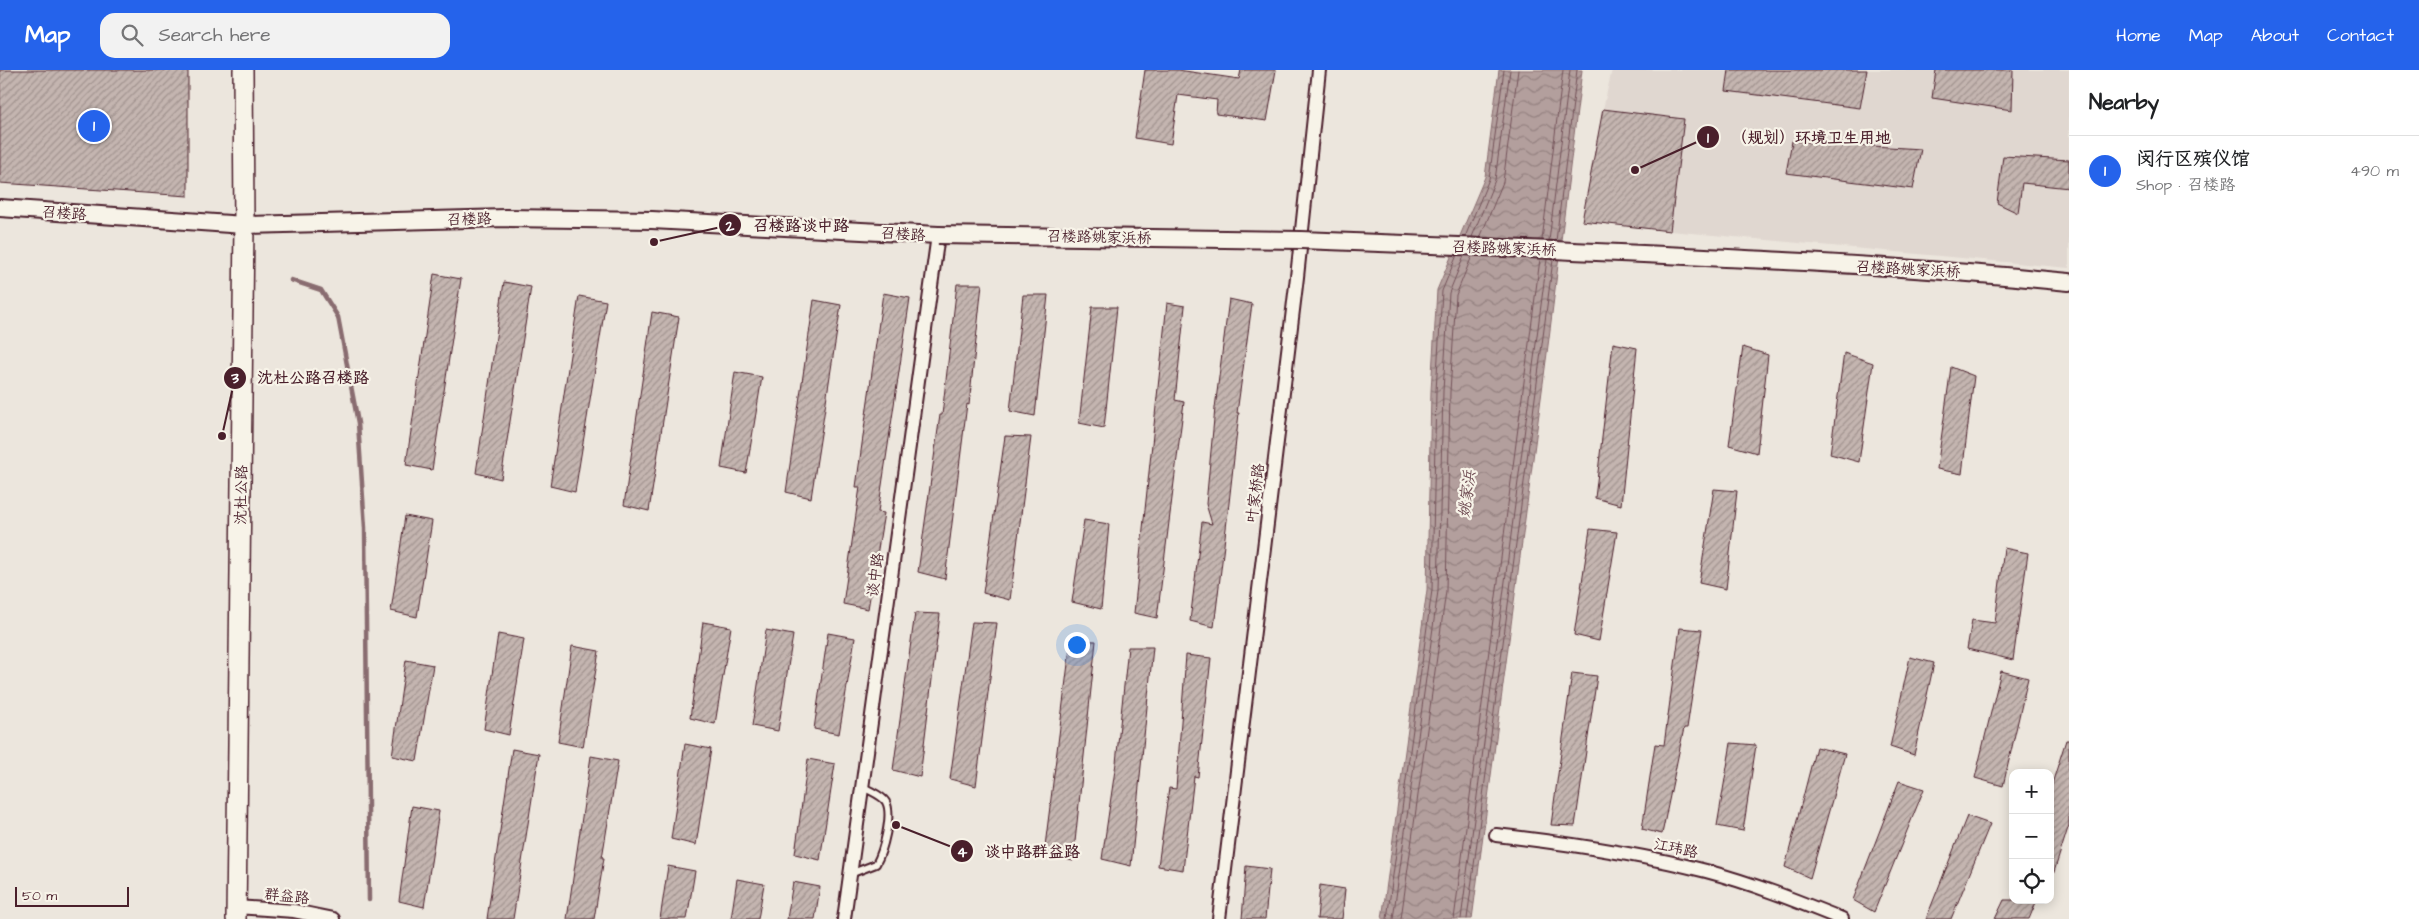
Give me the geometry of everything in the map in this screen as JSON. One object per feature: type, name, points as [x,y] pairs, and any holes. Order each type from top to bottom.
[{"type":"main road","name":"沈杜公路","points":[[236,913],[244,225],[243,70]]},
{"type":"street","name":"叶家桥路","points":[[1219,919],[1295,296],[1319,70]]},
{"type":"street","name":"召楼路","points":[[0,208],[244,225],[525,218],[652,220],[938,235]]},
{"type":"street","name":"召楼路姚家浜桥","points":[[938,235],[1360,242],[1710,257],[1962,272],[2069,282]]},
{"type":"street","name":"谈中路","points":[[844,919],[938,235]]},
{"type":"street","name":"江玮路","points":[[1496,835],[1652,859],[1705,870],[1781,895],[1842,919]]},
{"type":"street","name":"群益路","points":[[236,913],[294,911],[334,919]]},
{"type":"lane","points":[[850,874],[876,864],[881,856],[889,811],[885,800],[862,786]]},
{"type":"shaded area","points":[[1612,70],[2069,70],[2069,268],[1670,231],[1684,120],[1603,109]]},
{"type":"water","name":"姚家浜","points":[[1499,70],[1582,70],[1549,338],[1472,919],[1382,919],[1427,590],[1431,391],[1437,290],[1485,177]]},
{"type":"building","points":[[0,70],[188,70],[188,196],[0,183]]},
{"type":"building","points":[[1145,70],[1178,70],[1239,79],[1241,70],[1276,70],[1267,121],[1216,114],[1217,100],[1178,95],[1171,144],[1135,138]]},
{"type":"building","points":[[1729,70],[1867,70],[1860,108],[1726,91]]},
{"type":"building","points":[[1936,70],[2013,70],[2012,110],[1932,98]]},
{"type":"building","points":[[1603,109],[1684,119],[1670,231],[1582,221]]},
{"type":"building","points":[[1792,141],[1921,149],[1913,189],[1786,173]]},
{"type":"building","points":[[2003,156],[2069,160],[2069,188],[2022,183],[2018,213],[1997,203]]},
{"type":"building","points":[[434,274],[461,279],[432,470],[406,465]]},
{"type":"building","points":[[504,282],[531,287],[501,479],[476,473]]},
{"type":"building","points":[[957,284],[982,284],[969,405],[967,404],[945,579],[918,572],[940,415],[942,415]]},
{"type":"building","points":[[883,293],[910,298],[878,512],[884,513],[868,609],[843,604],[860,487],[856,487]]},
{"type":"building","points":[[1023,295],[1048,295],[1035,416],[1010,411]]},
{"type":"building","points":[[579,296],[606,301],[575,492],[550,486]]},
{"type":"building","points":[[1229,299],[1252,304],[1237,413],[1239,413],[1214,627],[1190,621],[1202,522],[1212,524],[1206,504],[1215,408]]},
{"type":"building","points":[[814,300],[841,305],[811,498],[786,492]]},
{"type":"building","points":[[1167,303],[1185,306],[1175,400],[1184,402],[1157,618],[1134,613]]},
{"type":"building","points":[[1092,307],[1117,307],[1104,428],[1079,423]]},
{"type":"building","points":[[652,312],[679,317],[649,511],[624,505]]},
{"type":"building","points":[[1613,343],[1637,348],[1621,505],[1595,498]]},
{"type":"building","points":[[1743,347],[1768,355],[1757,453],[1729,445]]},
{"type":"building","points":[[1844,353],[1873,363],[1859,462],[1830,454]]},
{"type":"building","points":[[1951,367],[1974,376],[1962,474],[1937,469]]},
{"type":"building","points":[[735,372],[762,377],[746,473],[721,468]]},
{"type":"building","points":[[1005,436],[1031,437],[1010,600],[983,593]]},
{"type":"building","points":[[1714,489],[1737,491],[1726,589],[1699,583]]},
{"type":"building","points":[[405,516],[432,521],[417,617],[391,611]]},
{"type":"building","points":[[1084,520],[1109,524],[1101,609],[1072,602]]},
{"type":"building","points":[[1590,529],[1617,532],[1599,641],[1574,635]]},
{"type":"building","points":[[2004,548],[2028,553],[2013,660],[1967,649],[1972,620],[1995,623]]},
{"type":"building","points":[[915,613],[940,614],[920,777],[893,770]]},
{"type":"building","points":[[703,622],[731,627],[715,724],[690,718]]},
{"type":"building","points":[[972,622],[997,623],[976,786],[950,779]]},
{"type":"building","points":[[1680,628],[1702,630],[1687,728],[1684,728],[1662,834],[1642,829],[1655,744],[1664,745]]},
{"type":"building","points":[[766,630],[793,635],[778,731],[752,726]]},
{"type":"building","points":[[828,633],[855,638],[839,734],[814,729]]},
{"type":"building","points":[[498,634],[524,639],[509,735],[484,729]]},
{"type":"building","points":[[1071,640],[1096,641],[1073,861],[1044,854]]},
{"type":"building","points":[[572,646],[599,651],[583,747],[558,742]]},
{"type":"building","points":[[1128,647],[1153,647],[1131,866],[1102,859],[1116,763]]},
{"type":"building","points":[[1186,655],[1211,658],[1198,777],[1194,776],[1183,870],[1158,866],[1169,788],[1176,789]]},
{"type":"building","points":[[1910,657],[1934,663],[1914,755],[1890,747]]},
{"type":"building","points":[[406,660],[433,665],[417,761],[392,756]]},
{"type":"building","points":[[2001,671],[2028,678],[2003,786],[1975,778]]},
{"type":"building","points":[[1572,673],[1597,676],[1575,826],[1551,825]]},
{"type":"building","points":[[2066,740],[2069,740],[2069,825],[2054,872],[2054,814],[2054,778]]},
{"type":"building","points":[[1731,743],[1756,745],[1743,831],[1717,826]]},
{"type":"building","points":[[685,744],[711,749],[696,845],[671,839]]},
{"type":"building","points":[[1816,747],[1845,754],[1810,878],[1785,867]]},
{"type":"building","points":[[512,749],[539,754],[513,919],[487,919]]},
{"type":"building","points":[[591,756],[618,761],[602,858],[604,858],[594,919],[567,919]]},
{"type":"building","points":[[808,759],[835,764],[820,860],[795,854]]},
{"type":"building","points":[[1899,781],[1924,789],[1874,912],[1853,900]]},
{"type":"building","points":[[412,806],[439,811],[424,907],[399,901]]},
{"type":"building","points":[[1967,816],[1990,824],[1951,919],[1926,919]]},
{"type":"building","points":[[668,866],[695,871],[687,919],[660,919]]},
{"type":"building","points":[[1246,866],[1270,869],[1265,919],[1242,919]]},
{"type":"building","points":[[737,879],[764,884],[758,919],[731,919]]},
{"type":"building","points":[[793,882],[820,887],[815,919],[787,919]]},
{"type":"building","points":[[1320,885],[1345,889],[1342,919],[1317,919]]},
{"type":"building","points":[[2004,900],[2009,900],[2009,904],[2035,904],[2029,919],[1995,919]]},
{"type":"waterway","points":[[291,280],[321,290],[338,317],[358,423],[365,528],[369,900]]},
{"type":"place","name":"闵行区殡仪馆","points":[[94,126]]},
{"type":"place","name":"（规划）环境卫生用地","points":[[1635,170]]},
{"type":"place","name":"召楼路谈中路","points":[[654,242]]},
{"type":"place","name":"沈杜公路召楼路","points":[[222,436]]},
{"type":"place","name":"谈中路群益路","points":[[896,825]]}]
